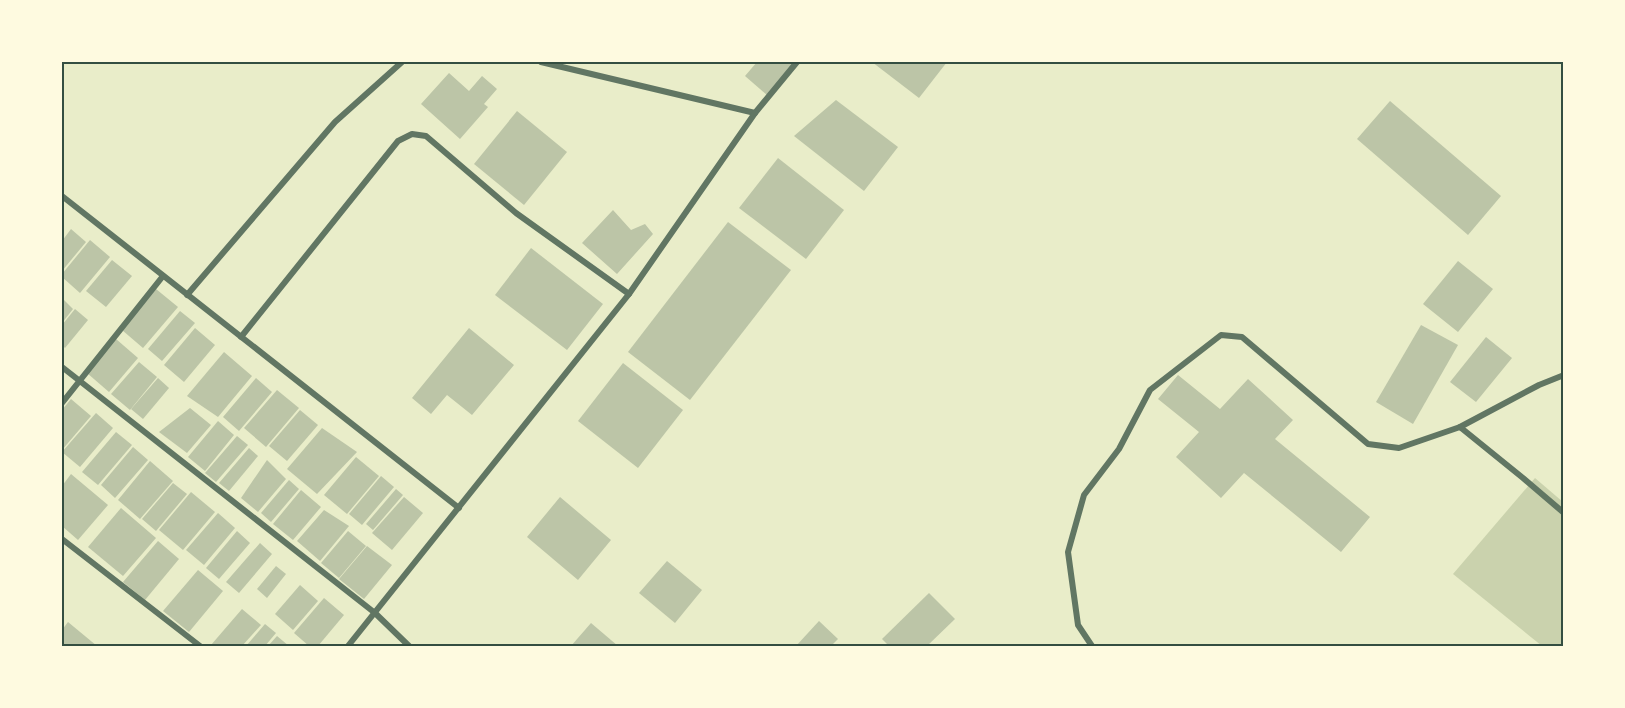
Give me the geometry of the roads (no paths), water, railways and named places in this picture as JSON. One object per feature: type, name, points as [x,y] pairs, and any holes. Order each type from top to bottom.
[{"type":"street","points":[[187,295],[335,122],[402,62]]},
{"type":"street","points":[[541,62],[755,113]]},
{"type":"street","points":[[348,646],[629,294],[755,113],[797,62]]},
{"type":"street","points":[[241,337],[398,141],[412,134],[426,136],[516,213],[629,294]]},
{"type":"street","points":[[62,196],[459,508]]},
{"type":"street","points":[[62,403],[163,276]]},
{"type":"street","points":[[1092,646],[1078,625],[1068,552],[1084,495],[1119,449],[1150,390],[1221,335],[1242,337],[1368,444],[1399,448],[1460,427],[1539,385],[1563,375]]},
{"type":"street","points":[[62,367],[375,613],[409,646]]},
{"type":"street","points":[[1460,427],[1563,513]]},
{"type":"street","points":[[62,539],[200,646]]}]
